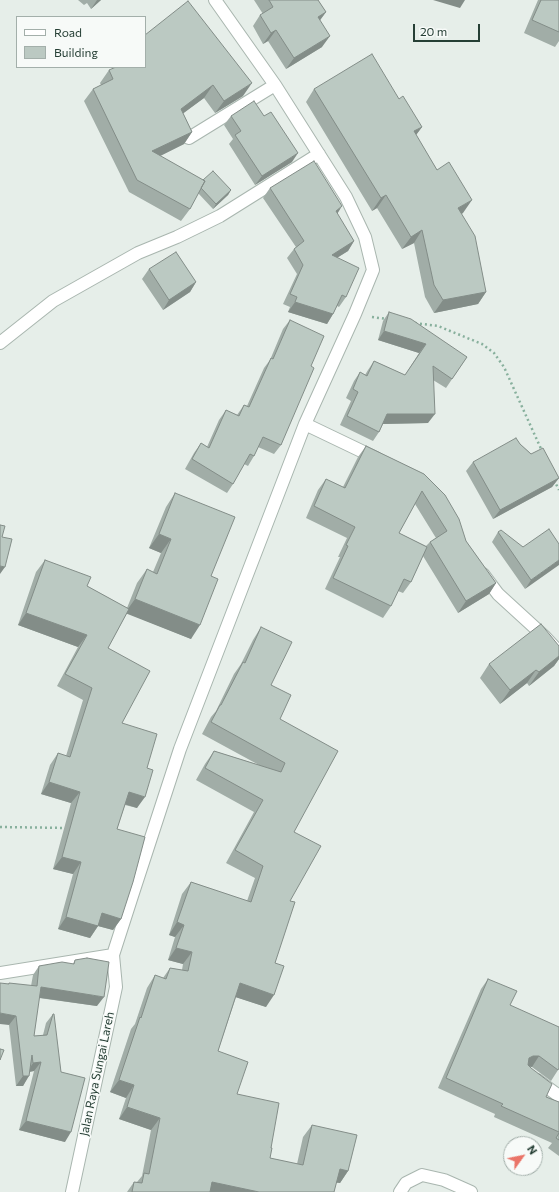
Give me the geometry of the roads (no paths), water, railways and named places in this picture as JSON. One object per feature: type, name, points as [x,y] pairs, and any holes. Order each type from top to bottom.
[{"type":"street","points":[[0,973],[113,955],[180,750],[305,424],[355,314],[373,270],[365,237],[346,197],[275,85],[215,0]]},
{"type":"street","points":[[189,138],[275,85]]},
{"type":"street","points":[[0,343],[53,301],[138,254],[220,216],[319,154]]},
{"type":"street","points":[[305,424],[386,463]]},
{"type":"street","points":[[477,565],[498,594],[545,637],[559,652]]},
{"type":"street","name":"Jalan Raya Sungai Lareh","points":[[72,1192],[116,987],[113,955]]},
{"type":"street","points":[[528,1073],[559,1096]]},
{"type":"street","points":[[400,1192],[406,1183],[422,1175],[444,1180],[471,1192]]}]
